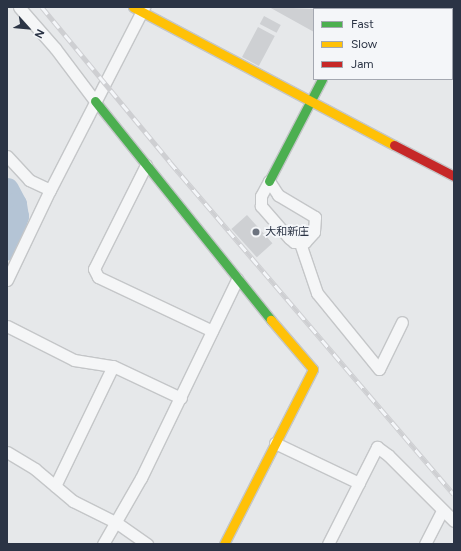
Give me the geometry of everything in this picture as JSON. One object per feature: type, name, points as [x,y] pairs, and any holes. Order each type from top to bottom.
[{"type":"street","points":[[20,7],[55,48],[95,101],[237,280],[313,369],[224,544]]},
{"type":"street","points":[[7,280],[140,8],[454,176]]},
{"type":"street","points":[[321,80],[261,196],[261,206],[289,238],[300,244],[317,293],[378,369],[402,322]]},
{"type":"street","points":[[7,156],[29,180],[50,190]]},
{"type":"street","points":[[146,165],[94,269],[98,277],[212,331]]},
{"type":"street","points":[[269,181],[278,195],[314,217],[316,223],[310,238],[300,244]]},
{"type":"street","points":[[104,544],[117,523],[180,398],[237,280]]},
{"type":"street","points":[[7,326],[74,360],[114,366],[180,398]]},
{"type":"street","points":[[55,486],[114,366]]},
{"type":"street","points":[[275,442],[359,483]]},
{"type":"street","points":[[328,544],[377,447],[388,455],[454,521]]},
{"type":"street","points":[[7,452],[35,469],[73,501],[117,523],[147,544]]},
{"type":"street","points":[[425,544],[442,510]]},
{"type":"building","points":[[269,7],[313,9],[313,31]]},
{"type":"building","points":[[264,16],[281,25],[277,33],[260,24]]},
{"type":"building","points":[[258,27],[275,36],[259,66],[242,57]]},
{"type":"building","points":[[247,215],[272,243],[257,257],[231,229]]},
{"type":"waterway","points":[[7,189],[15,204],[17,216],[7,248]]},
{"type":"railway","points":[[42,7],[170,162],[454,494]]},
{"type":"traffic: fast","points":[[269,181],[321,80]]},
{"type":"traffic: fast","points":[[95,101],[271,320]]},
{"type":"traffic: slow","points":[[133,7],[394,145]]},
{"type":"traffic: slow","points":[[224,544],[313,369],[271,320]]},
{"type":"traffic: jam","points":[[394,145],[454,176]]},
{"type":"place","name":"大和新庄","points":[[256,232]]}]
